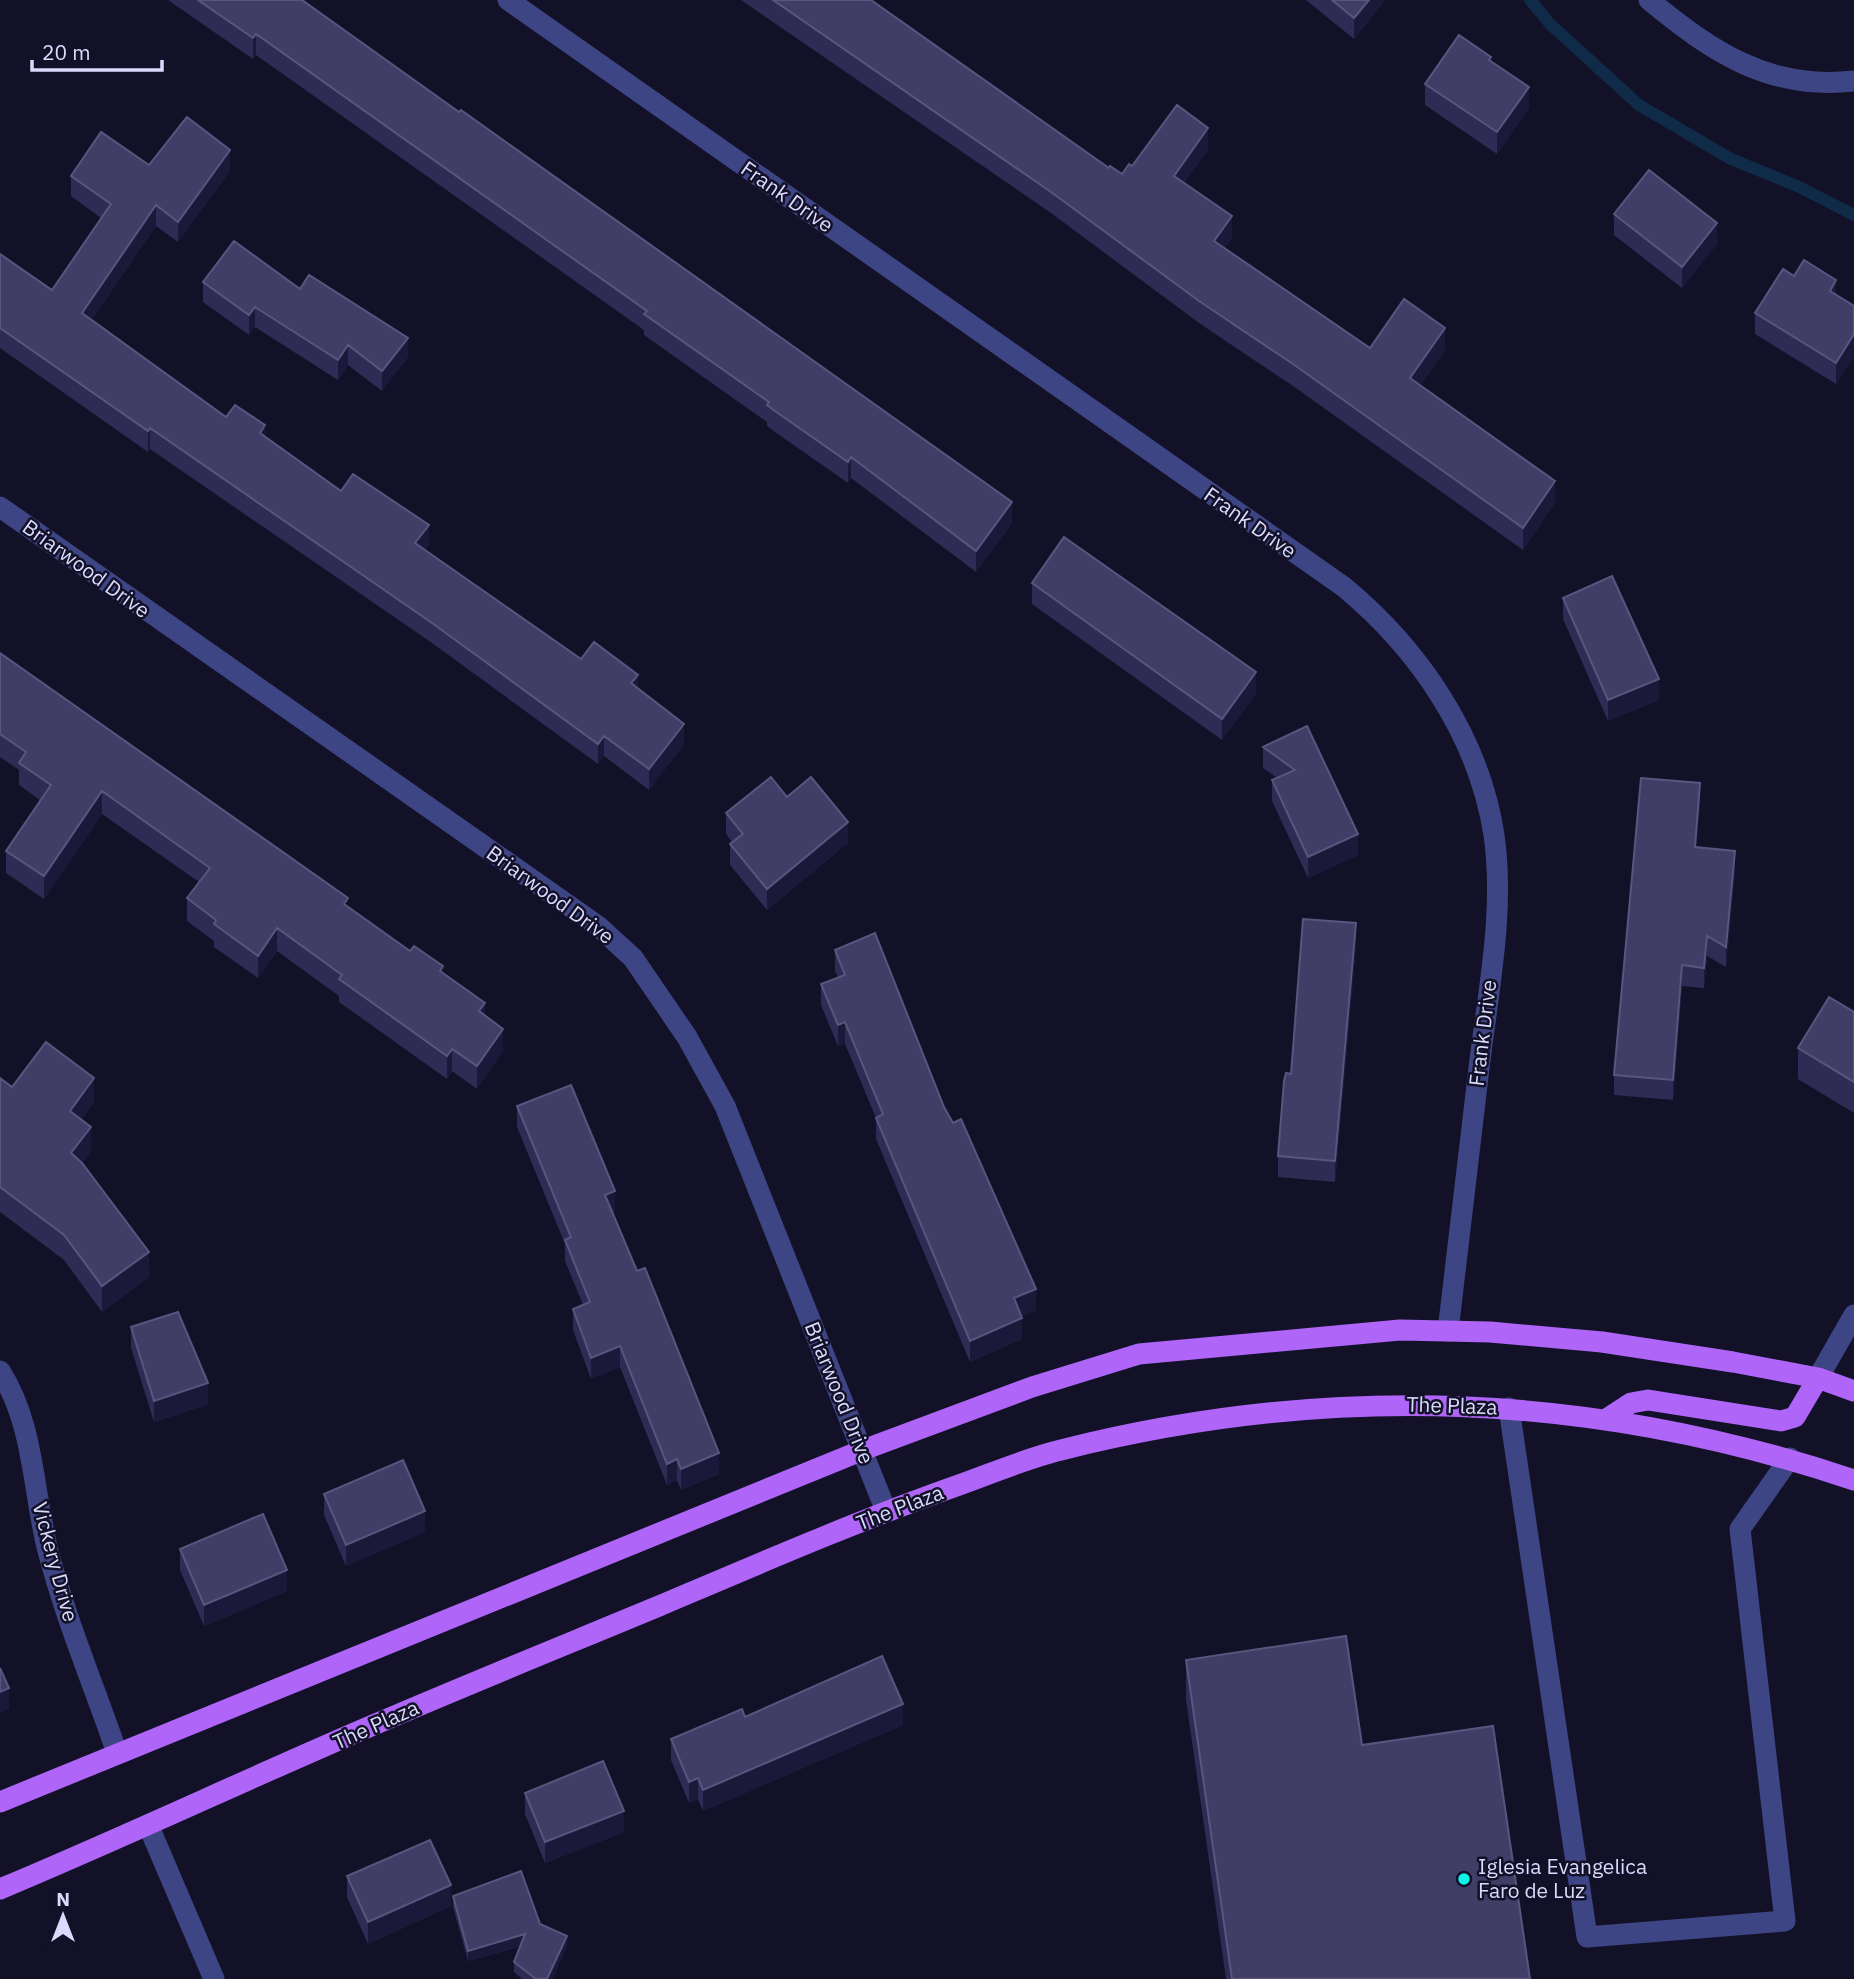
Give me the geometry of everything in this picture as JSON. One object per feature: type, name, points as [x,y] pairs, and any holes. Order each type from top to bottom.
[{"type":"main road","points":[[0,1802],[863,1450],[1032,1387],[1139,1354],[1400,1330],[1448,1331],[1602,1342],[1818,1378],[1854,1391]]},
{"type":"main road","points":[[1608,1418],[1630,1403],[1648,1400],[1781,1421],[1795,1417],[1818,1378]]},
{"type":"main road","name":"The Plaza","points":[[0,1889],[149,1827],[373,1725],[886,1511],[1058,1450],[1229,1416],[1401,1403],[1508,1408],[1608,1418],[1710,1437],[1790,1458],[1854,1480]]},
{"type":"street","name":"Frank Drive","points":[[508,0],[1344,587],[1375,612],[1416,658],[1462,733],[1485,796],[1494,837],[1496,925],[1448,1331]]},
{"type":"street","points":[[1649,0],[1689,33],[1727,58],[1759,71],[1797,80],[1836,83],[1854,81]]},
{"type":"street","name":"Briarwood Drive","points":[[0,507],[598,926],[632,958],[687,1037],[725,1106],[886,1511]]},
{"type":"street","points":[[1818,1378],[1854,1315]]},
{"type":"street","name":"Vickery Drive","points":[[0,1371],[13,1390],[26,1435],[48,1549],[63,1602],[117,1753]]},
{"type":"street","points":[[1508,1408],[1587,1937],[1785,1921],[1740,1529],[1790,1458]]},
{"type":"street","points":[[149,1827],[214,1979]]},
{"type":"building","points":[[198,0],[302,0],[1012,502],[976,551],[851,457],[848,462],[775,411],[767,405],[769,402],[644,314],[647,311],[256,34],[253,38]]},
{"type":"building","points":[[773,0],[871,0],[1109,168],[1110,166],[1122,174],[1129,164],[1132,166],[1177,105],[1208,128],[1174,176],[1232,216],[1214,241],[1370,348],[1404,299],[1445,328],[1410,378],[1555,481],[1523,528],[1293,364],[1199,301],[1051,192]]},
{"type":"building","points":[[1332,0],[1369,0],[1354,18]]},
{"type":"building","points":[[1459,35],[1491,57],[1489,60],[1529,87],[1497,132],[1425,84]]},
{"type":"building","points":[[187,117],[230,150],[178,222],[156,205],[82,313],[226,417],[235,405],[265,425],[260,433],[341,491],[353,474],[429,525],[415,543],[581,659],[594,642],[638,675],[631,683],[684,724],[649,769],[604,736],[598,744],[432,623],[0,328],[0,254],[52,290],[111,204],[71,176],[101,132],[149,165]]},
{"type":"building","points":[[1649,170],[1717,223],[1682,267],[1614,214]]},
{"type":"building","points":[[234,241],[300,289],[309,275],[408,338],[382,371],[348,345],[338,360],[255,307],[249,315],[203,282]]},
{"type":"building","points":[[1804,260],[1836,280],[1830,291],[1854,306],[1854,334],[1836,363],[1755,313],[1783,269],[1794,276]]},
{"type":"building","points":[[1064,537],[1256,672],[1222,719],[1032,583]]},
{"type":"building","points":[[1612,576],[1659,679],[1608,700],[1563,598]]},
{"type":"building","points":[[0,653],[348,898],[344,904],[410,951],[414,946],[443,966],[440,971],[485,1003],[479,1011],[503,1029],[477,1066],[452,1049],[447,1056],[339,979],[342,975],[277,928],[258,956],[214,924],[216,920],[187,898],[210,868],[102,791],[44,876],[6,851],[51,785],[19,763],[26,752],[0,734]]},
{"type":"building","points":[[1307,726],[1358,834],[1308,857],[1272,780],[1295,770],[1263,747]]},
{"type":"building","points":[[771,777],[787,797],[811,777],[848,822],[767,889],[730,844],[743,834],[726,813]]},
{"type":"building","points":[[1641,778],[1700,783],[1695,847],[1735,851],[1726,947],[1707,936],[1704,968],[1682,965],[1673,1080],[1614,1075]]},
{"type":"building","points":[[1303,919],[1356,923],[1335,1161],[1278,1156],[1284,1081],[1286,1073],[1291,1074]]},
{"type":"building","points":[[875,933],[944,1107],[953,1123],[961,1119],[1036,1289],[1014,1298],[1022,1318],[970,1341],[876,1118],[883,1114],[845,1022],[838,1025],[821,984],[845,975],[835,950]]},
{"type":"building","points":[[1829,997],[1854,1012],[1854,1082],[1798,1048]]},
{"type":"building","points":[[46,1042],[94,1078],[70,1111],[91,1127],[71,1153],[82,1163],[149,1252],[102,1286],[64,1235],[0,1187],[0,1078],[12,1087]]},
{"type":"building","points":[[571,1085],[615,1191],[605,1195],[637,1271],[645,1268],[719,1453],[681,1469],[677,1459],[667,1464],[620,1346],[591,1358],[573,1309],[590,1302],[565,1240],[571,1237],[517,1106]]},
{"type":"building","points":[[178,1312],[208,1383],[154,1401],[131,1327]]},
{"type":"building","points":[[403,1460],[425,1511],[346,1545],[324,1494]]},
{"type":"building","points":[[263,1514],[287,1570],[204,1605],[180,1549]]},
{"type":"building","points":[[1346,1636],[1362,1745],[1493,1726],[1530,1979],[1232,1979],[1186,1660]]},
{"type":"building","points":[[882,1656],[903,1704],[703,1790],[698,1778],[689,1782],[671,1739],[742,1709],[745,1717]]},
{"type":"building","points":[[0,1668],[9,1688],[0,1692]]},
{"type":"building","points":[[603,1761],[624,1811],[545,1842],[525,1793]]},
{"type":"building","points":[[430,1840],[451,1885],[368,1922],[347,1876]]},
{"type":"building","points":[[521,1871],[540,1924],[567,1936],[547,1979],[536,1979],[514,1962],[525,1934],[468,1951],[453,1896]]},
{"type":"waterway","points":[[1530,0],[1550,24],[1639,105],[1731,159],[1797,186],[1854,215]]},
{"type":"place","name":"Iglesia Evangelica Faro de Luz","points":[[1464,1879]]}]
